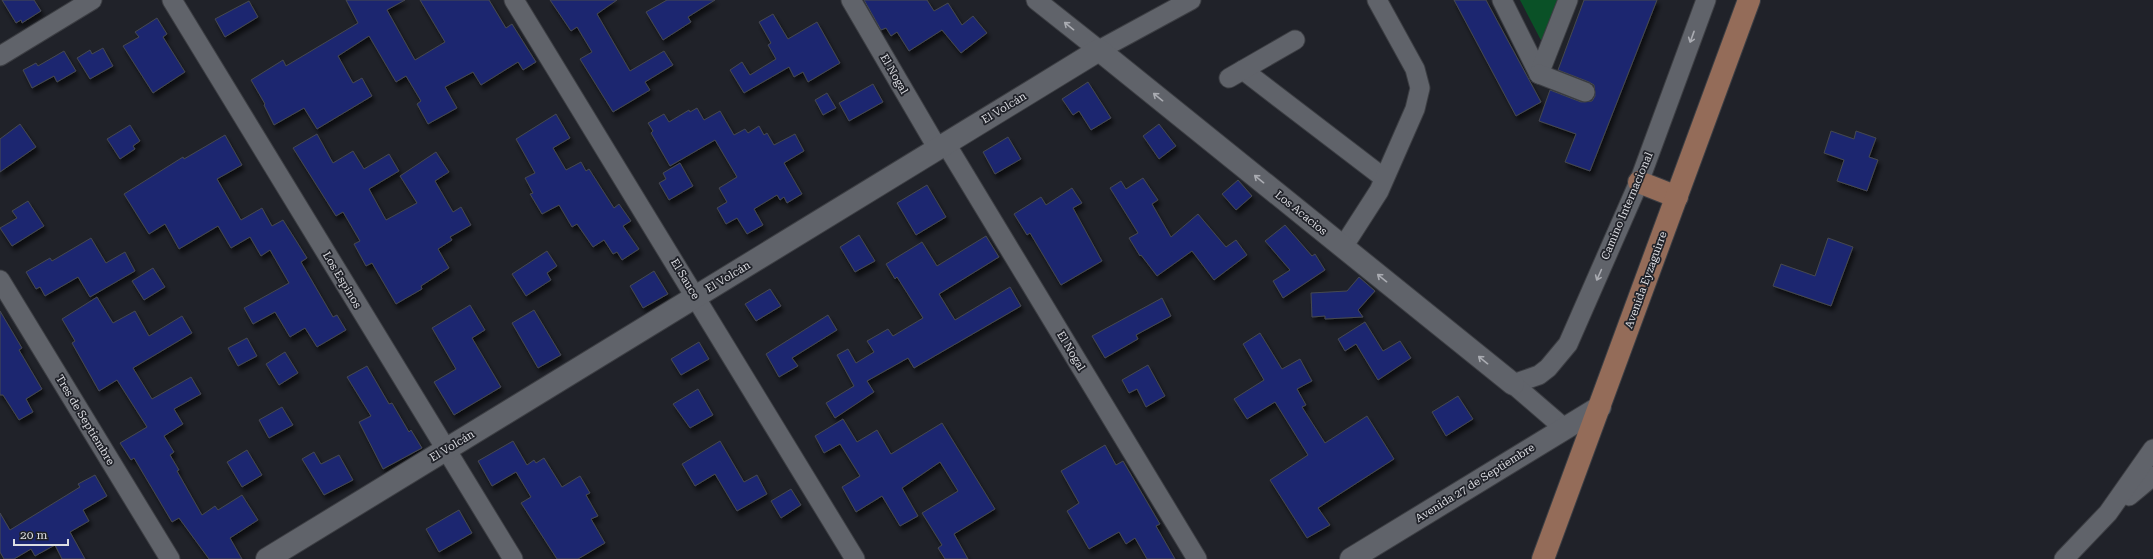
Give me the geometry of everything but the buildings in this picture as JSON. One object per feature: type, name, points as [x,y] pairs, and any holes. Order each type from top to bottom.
[{"type":"main road","name":"Avenida Eyzaguirre","points":[[1543,559],[1749,0]]},
{"type":"main road","points":[[1639,182],[1677,197]]},
{"type":"street","points":[[0,56],[92,0]]},
{"type":"street","name":"Los Espinos","points":[[172,0],[512,559]]},
{"type":"street","name":"El Sauce","points":[[514,0],[855,559]]},
{"type":"street","name":"El Nogal","points":[[851,0],[1197,559]]},
{"type":"street","name":"Los Acacios","points":[[1036,0],[1513,384],[1564,428]]},
{"type":"street","name":"El Volcán","points":[[267,559],[1099,50],[1191,0]]},
{"type":"street","points":[[1343,247],[1384,178],[1415,109],[1420,88],[1415,69],[1377,0]]},
{"type":"street","points":[[1502,0],[1539,74],[1585,92]]},
{"type":"street","points":[[1539,74],[1568,0]]},
{"type":"street","name":"Camino Internacional","points":[[1513,384],[1543,372],[1568,344],[1639,182],[1706,0]]},
{"type":"street","points":[[1295,40],[1236,74],[1384,178]]},
{"type":"street","name":"Tres de Septiembre","points":[[0,280],[170,559]]},
{"type":"street","name":"Avenida 27 de Septiembre","points":[[1351,559],[1600,406]]},
{"type":"street","points":[[2108,513],[2153,449]]},
{"type":"street","points":[[2064,559],[2108,513],[2153,476]]},
{"type":"green space","points":[[1520,0],[1563,0],[1545,48]]}]
